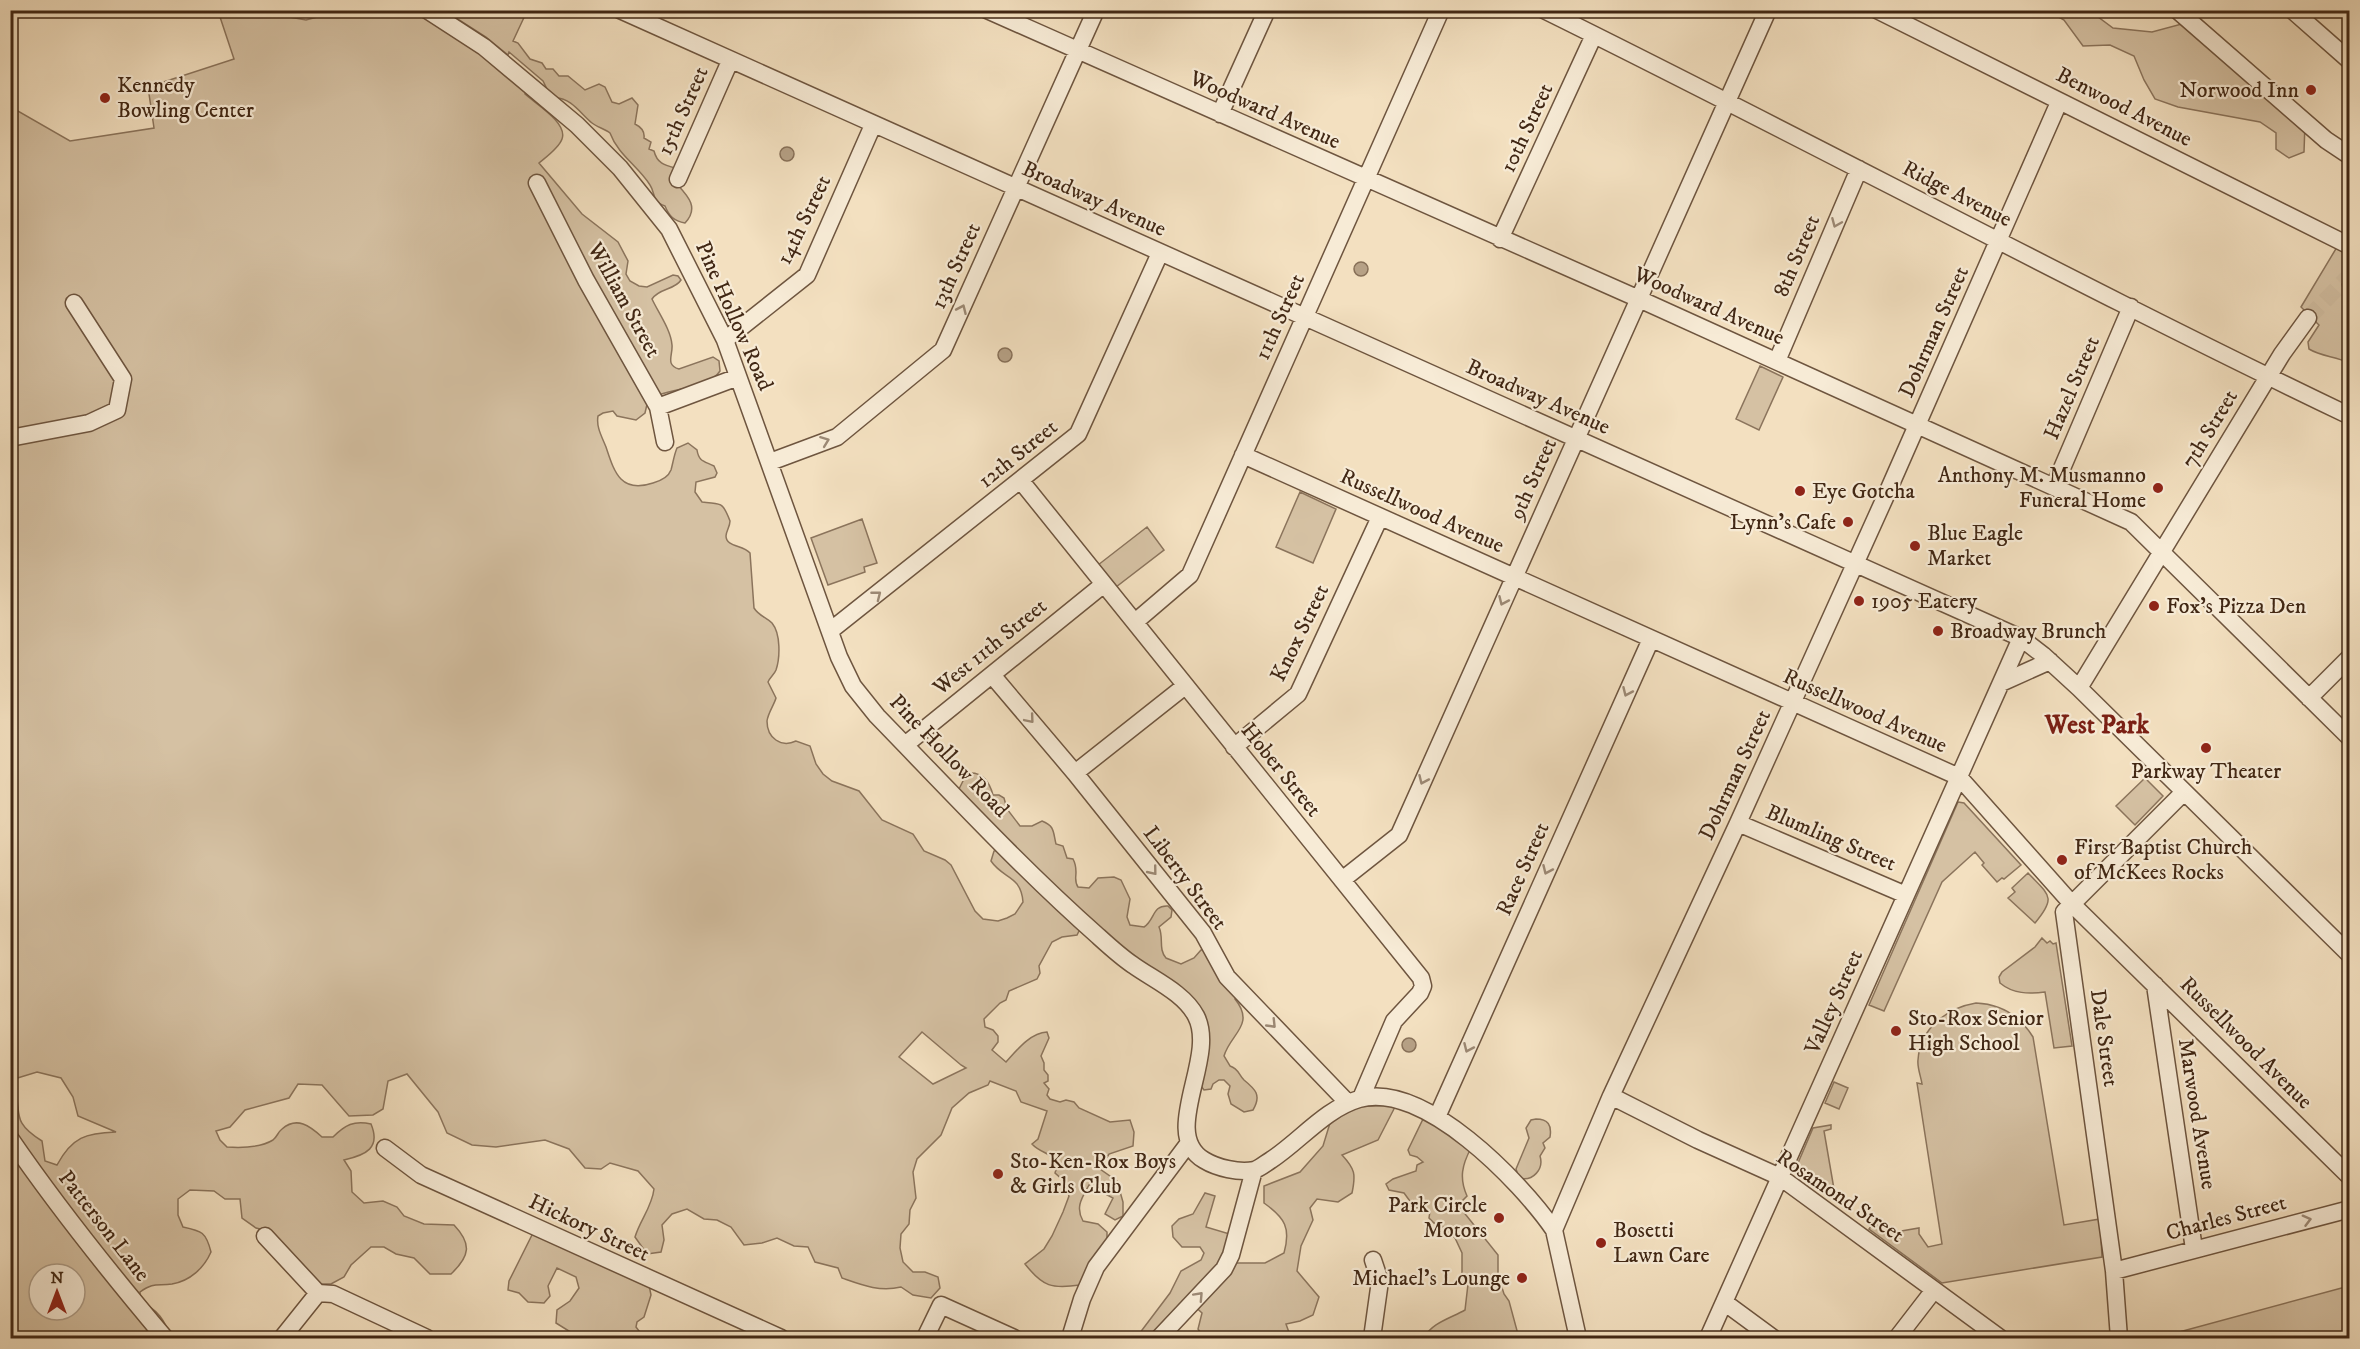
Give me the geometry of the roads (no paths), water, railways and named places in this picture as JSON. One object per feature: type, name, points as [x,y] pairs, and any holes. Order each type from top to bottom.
[{"type":"street","name":"Pine Hollow Road","points":[[427,10],[484,47],[578,125],[620,168],[669,229],[725,340],[839,657],[853,686],[877,716],[905,745],[1098,936],[1191,1007],[1200,1024],[1202,1035],[1201,1056],[1187,1119],[1188,1144]]},
{"type":"street","name":"Broadway Avenue","points":[[620,10],[2021,638],[2079,687],[2349,955]]},
{"type":"street","name":"Woodward Avenue","points":[[987,10],[1639,299],[2131,522],[2349,738]]},
{"type":"street","name":"13th Street","points":[[770,462],[837,437],[943,350],[1096,10]]},
{"type":"street","points":[[1220,114],[1267,10]]},
{"type":"street","name":"11th Street","points":[[1135,622],[1190,575],[1440,10]]},
{"type":"street","name":"Ridge Avenue","points":[[1544,10],[2349,416]]},
{"type":"street","name":"9th Street","points":[[1342,880],[1399,835],[1768,10]]},
{"type":"street","name":"Benwood Avenue","points":[[1877,10],[2349,246]]},
{"type":"street","points":[[2177,10],[2326,140],[2349,156]]},
{"type":"street","points":[[2292,10],[2349,61]]},
{"type":"street","name":"10th Street","points":[[1500,239],[1594,35]]},
{"type":"street","name":"15th Street","points":[[678,179],[730,61]]},
{"type":"street","name":"Dohrman Street","points":[[1554,1230],[1611,1096],[1856,564],[2056,108]]},
{"type":"street","name":"14th Street","points":[[725,340],[807,275],[873,125]]},
{"type":"street","name":"8th Street","points":[[1777,361],[1859,169]]},
{"type":"street","name":"William Street","points":[[537,183],[586,280],[658,407],[665,442]]},
{"type":"street","name":"12th Street","points":[[830,631],[1078,434],[1160,253]]},
{"type":"street","points":[[10,438],[89,423],[117,410],[123,379],[74,303]]},
{"type":"street","name":"Hazel Street","points":[[2054,487],[2131,307]]},
{"type":"street","name":"7th Street","points":[[2079,687],[2268,376],[2308,318]]},
{"type":"street","points":[[658,407],[738,377]]},
{"type":"street","name":"Russellwood Avenue","points":[[1243,455],[1959,777],[2072,904],[2349,1177]]},
{"type":"street","name":"Hober Street","points":[[1021,481],[1421,978],[1423,986],[1420,993],[1394,1021],[1355,1101]]},
{"type":"street","name":"Knox Street","points":[[1234,747],[1298,694],[1380,517]]},
{"type":"street","name":"West 11th Street","points":[[905,745],[1104,584]]},
{"type":"street","name":"Valley Street","points":[[1708,1338],[2021,638]]},
{"type":"street","name":"Race Street","points":[[1437,1117],[1651,639]]},
{"type":"street","points":[[2309,698],[2349,657]]},
{"type":"street","points":[[2001,684],[2050,661]]},
{"type":"street","name":"Liberty Street","points":[[992,675],[1075,773],[1203,933],[1227,977],[1355,1101]]},
{"type":"street","points":[[1075,773],[1185,686]]},
{"type":"street","points":[[2072,904],[2184,792]]},
{"type":"street","name":"Blumling Street","points":[[1738,823],[1906,895]]},
{"type":"street","name":"Dale Street","points":[[2072,904],[2064,912],[2114,1271],[2119,1338]]},
{"type":"street","name":"Marwood Avenue","points":[[2155,985],[2194,1249]]},
{"type":"street","name":"Rosamond Street","points":[[1611,1096],[1698,1140],[1780,1177],[2000,1338]]},
{"type":"street","points":[[1071,1338],[1082,1299],[1096,1267],[1188,1144],[1195,1153],[1212,1164],[1231,1169],[1254,1170],[1277,1157],[1332,1113],[1355,1101],[1380,1097],[1402,1101],[1437,1117],[1500,1167],[1544,1215],[1554,1230],[1578,1338]]},
{"type":"street","name":"Patterson Lane","points":[[10,1138],[92,1250],[165,1338]]},
{"type":"street","name":"Hickory Street","points":[[385,1148],[421,1175],[781,1338]]},
{"type":"street","points":[[1159,1338],[1224,1269],[1231,1255],[1254,1170]]},
{"type":"street","name":"Charles Street","points":[[2114,1271],[2349,1209]]},
{"type":"street","points":[[265,1236],[318,1293],[333,1294],[427,1338]]},
{"type":"street","points":[[1372,1338],[1380,1281],[1373,1260]]},
{"type":"street","points":[[1896,1338],[1934,1290]]},
{"type":"street","points":[[282,1338],[318,1293]]},
{"type":"street","points":[[1724,1302],[1773,1338]]},
{"type":"street","points":[[926,1338],[941,1305],[1014,1338]]},
{"type":"tunnel","points":[[2308,318],[2350,275]]},
{"type":"place","name":"Norwood Inn","points":[[2311,90]]},
{"type":"place","name":"Kennedy Bowling Center","points":[[105,98]]},
{"type":"place","name":"Anthony M. Musmanno Funeral Home","points":[[2158,488]]},
{"type":"place","name":"Eye Gotcha","points":[[1800,491]]},
{"type":"place","name":"Lynn's Cafe","points":[[1848,522]]},
{"type":"place","name":"Blue Eagle Market","points":[[1915,546]]},
{"type":"place","name":"1905 Eatery","points":[[1859,601]]},
{"type":"place","name":"Fox's Pizza Den","points":[[2154,606]]},
{"type":"place","name":"Broadway Brunch","points":[[1938,631]]},
{"type":"place","name":"Parkway Theater","points":[[2206,748]]},
{"type":"place","name":"First Baptist Church of McKees Rocks","points":[[2062,860]]},
{"type":"place","name":"Sto-Rox Senior High School","points":[[1896,1031]]},
{"type":"place","name":"Sto-Ken-Rox Boys & Girls Club","points":[[998,1174]]},
{"type":"place","name":"Park Circle Motors","points":[[1499,1218]]},
{"type":"place","name":"Bosetti Lawn Care","points":[[1601,1243]]},
{"type":"place","name":"Michael's Lounge","points":[[1522,1278]]},
{"type":"district","name":"West Park","points":[[2097,725]]}]
